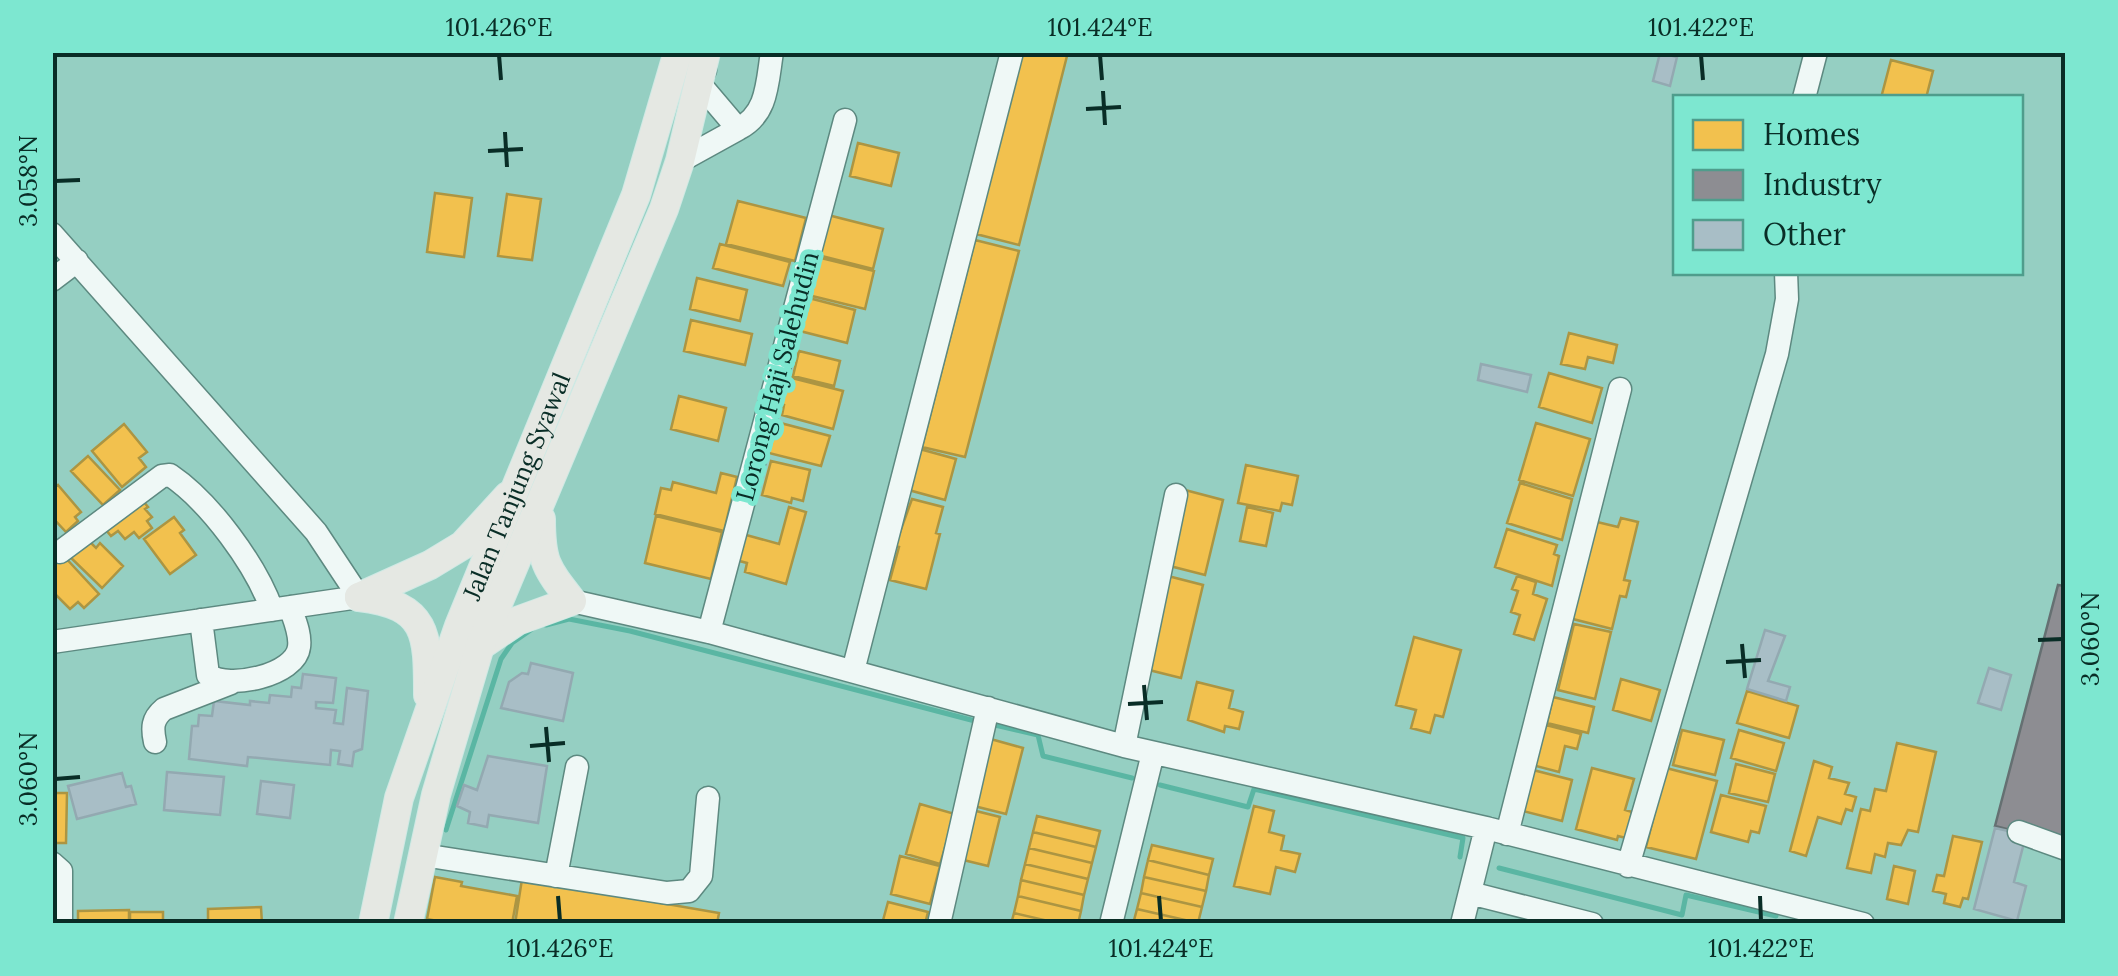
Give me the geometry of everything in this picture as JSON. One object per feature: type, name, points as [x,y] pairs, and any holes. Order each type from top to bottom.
[{"type":"main road","name":"Jalan Tanjung Syawal","points":[[372,924],[400,798],[459,626],[636,196],[678,52]]},
{"type":"main road","name":"Jalan Tanjung Syawal","points":[[408,924],[436,795],[480,646],[664,209],[709,52]]},
{"type":"main road","points":[[358,597],[464,545],[520,484]]},
{"type":"main road","points":[[480,646],[517,621],[572,601],[541,555],[541,508]]},
{"type":"main road","points":[[358,597],[406,609],[423,628],[428,665],[428,722]]},
{"type":"street","points":[[668,52],[669,90]]},
{"type":"street","points":[[680,161],[752,122],[762,110],[772,52]]},
{"type":"street","points":[[853,671],[1012,52]]},
{"type":"street","points":[[1805,95],[1816,52]]},
{"type":"street","points":[[699,84],[738,129]]},
{"type":"street","name":"Lorong Haji Salehudin","points":[[709,632],[845,120]]},
{"type":"street","points":[[52,234],[316,532],[358,597],[52,642]]},
{"type":"street","points":[[52,280],[77,262]]},
{"type":"street","points":[[1628,866],[1777,354],[1787,299],[1786,275]]},
{"type":"street","points":[[1462,924],[1470,893],[1496,831],[1620,389]]},
{"type":"street","points":[[60,552],[162,476],[170,475],[218,524],[281,608],[300,646],[295,660],[280,670],[234,682],[164,709],[156,715],[152,728],[155,742]]},
{"type":"street","points":[[1124,746],[1176,495]]},
{"type":"street","points":[[572,601],[709,632],[1124,746],[1496,831],[1864,924]]},
{"type":"street","points":[[201,620],[208,675],[234,682]]},
{"type":"street","points":[[939,924],[988,708]]},
{"type":"street","points":[[1111,924],[1153,753]]},
{"type":"street","points":[[556,876],[577,767]]},
{"type":"street","points":[[423,855],[667,893],[689,892],[700,876],[708,798]]},
{"type":"street","points":[[2019,832],[2066,849]]},
{"type":"street","points":[[55,864],[61,924]]},
{"type":"street","points":[[1470,893],[1592,924]]},
{"type":"building: Homes","points":[[1022,52],[1068,52],[1019,245],[976,234]]},
{"type":"building: Homes","points":[[1891,60],[1933,71],[1927,95],[1882,95]]},
{"type":"building: Homes","points":[[858,143],[899,153],[891,186],[850,176]]},
{"type":"building: Homes","points":[[435,193],[472,198],[464,257],[427,252]]},
{"type":"building: Homes","points":[[507,194],[541,199],[532,260],[498,256]]},
{"type":"building: Homes","points":[[738,201],[806,218],[795,261],[726,244]]},
{"type":"building: Homes","points":[[824,214],[883,229],[873,269],[814,254]]},
{"type":"building: Homes","points":[[975,240],[1019,251],[965,457],[922,447]]},
{"type":"building: Homes","points":[[720,244],[790,262],[783,286],[713,268]]},
{"type":"building: Homes","points":[[813,256],[874,271],[865,309],[804,294]]},
{"type":"building: Homes","points":[[697,278],[747,290],[740,321],[690,309]]},
{"type":"building: Homes","points":[[805,297],[855,310],[847,343],[796,330]]},
{"type":"building: Homes","points":[[691,320],[752,334],[745,365],[684,351]]},
{"type":"building: Homes","points":[[1569,333],[1617,345],[1613,363],[1588,357],[1585,369],[1561,364]]},
{"type":"building: Homes","points":[[799,351],[840,361],[834,386],[793,376]]},
{"type":"building: Homes","points":[[1549,373],[1602,388],[1592,423],[1539,407]]},
{"type":"building: Homes","points":[[792,378],[843,391],[833,429],[782,415],[784,405],[774,403],[780,382],[790,384]]},
{"type":"building: Homes","points":[[679,396],[726,408],[718,441],[671,429]]},
{"type":"building: Homes","points":[[769,420],[830,436],[821,466],[761,451]]},
{"type":"building: Homes","points":[[1536,423],[1590,439],[1573,496],[1519,480]]},
{"type":"building: Homes","points":[[124,424],[147,452],[139,458],[146,467],[122,487],[92,451]]},
{"type":"building: Homes","points":[[916,448],[956,459],[945,500],[905,489]]},
{"type":"building: Homes","points":[[88,456],[120,490],[103,505],[71,471]]},
{"type":"building: Homes","points":[[771,461],[810,470],[803,501],[792,498],[791,503],[762,495]]},
{"type":"building: Homes","points":[[1246,465],[1298,476],[1292,505],[1282,503],[1280,511],[1238,503]]},
{"type":"building: Homes","points":[[721,473],[737,477],[724,531],[655,514],[661,488],[671,490],[673,482],[716,493]]},
{"type":"building: Homes","points":[[1520,483],[1572,499],[1562,540],[1507,523]]},
{"type":"building: Homes","points":[[58,485],[81,512],[66,532],[52,517],[52,489]]},
{"type":"building: Homes","points":[[1185,490],[1223,500],[1205,575],[1166,565]]},
{"type":"building: Homes","points":[[138,495],[148,507],[145,509],[152,517],[147,521],[152,528],[139,538],[134,532],[125,539],[118,531],[111,536],[101,524]]},
{"type":"building: Homes","points":[[912,499],[943,507],[926,589],[890,580],[899,547],[895,546]]},
{"type":"building: Homes","points":[[789,507],[806,512],[786,584],[745,572],[747,563],[732,559],[739,533],[779,544]]},
{"type":"building: Homes","points":[[1247,507],[1273,513],[1266,546],[1240,541]]},
{"type":"building: Homes","points":[[656,516],[722,532],[711,579],[645,563]]},
{"type":"building: Homes","points":[[174,517],[196,555],[170,574],[144,539]]},
{"type":"building: Homes","points":[[1621,518],[1638,522],[1624,580],[1630,581],[1626,597],[1620,596],[1612,629],[1569,618],[1593,521],[1618,527]]},
{"type":"building: Homes","points":[[1507,529],[1557,545],[1554,554],[1559,556],[1552,586],[1495,567]]},
{"type":"building: Homes","points":[[85,537],[96,548],[100,543],[123,566],[102,588],[67,554]]},
{"type":"building: Homes","points":[[62,554],[99,594],[84,608],[78,602],[70,609],[52,591],[52,564]]},
{"type":"building: Homes","points":[[1168,576],[1203,585],[1181,678],[1137,667]]},
{"type":"building: Homes","points":[[1517,576],[1536,582],[1533,594],[1547,599],[1534,640],[1514,634],[1520,615],[1511,612],[1518,591],[1512,589]]},
{"type":"building: Homes","points":[[1574,624],[1611,632],[1595,699],[1558,690]]},
{"type":"building: Homes","points":[[1414,637],[1461,650],[1443,717],[1435,715],[1430,733],[1411,728],[1416,710],[1396,705]]},
{"type":"building: Homes","points":[[1621,679],[1660,690],[1651,721],[1613,710]]},
{"type":"building: Homes","points":[[1197,682],[1233,691],[1229,708],[1243,712],[1239,729],[1225,726],[1224,732],[1188,720]]},
{"type":"building: Homes","points":[[1747,691],[1798,706],[1789,738],[1737,723]]},
{"type":"building: Homes","points":[[1553,697],[1594,707],[1588,733],[1547,723]]},
{"type":"building: Homes","points":[[1546,725],[1581,734],[1577,749],[1565,746],[1559,772],[1532,765]]},
{"type":"building: Homes","points":[[1682,730],[1724,740],[1715,775],[1673,765]]},
{"type":"building: Homes","points":[[1739,730],[1784,743],[1776,771],[1731,758]]},
{"type":"building: Homes","points":[[987,738],[1023,748],[1006,814],[970,805]]},
{"type":"building: Homes","points":[[1897,743],[1936,752],[1918,832],[1908,830],[1901,845],[1888,843],[1885,857],[1875,854],[1871,873],[1847,868],[1861,809],[1870,811],[1875,789],[1886,791]]},
{"type":"building: Homes","points":[[1814,761],[1832,767],[1829,778],[1849,783],[1845,794],[1856,797],[1852,811],[1846,809],[1841,824],[1818,817],[1806,856],[1790,851]]},
{"type":"building: Homes","points":[[1736,764],[1775,774],[1768,802],[1729,793]]},
{"type":"building: Homes","points":[[1592,768],[1634,779],[1625,810],[1632,812],[1626,838],[1618,836],[1617,840],[1576,829]]},
{"type":"building: Homes","points":[[1666,768],[1717,781],[1696,859],[1646,847]]},
{"type":"building: Homes","points":[[1533,770],[1572,780],[1562,821],[1523,811]]},
{"type":"building: Homes","points":[[52,793],[67,793],[66,843],[52,843]]},
{"type":"building: Homes","points":[[1721,795],[1766,806],[1759,833],[1751,831],[1748,842],[1711,832]]},
{"type":"building: Homes","points":[[920,804],[955,814],[940,864],[906,854]]},
{"type":"building: Homes","points":[[1254,806],[1274,811],[1269,832],[1284,836],[1281,850],[1300,854],[1295,872],[1276,867],[1270,894],[1234,886]]},
{"type":"building: Homes","points":[[968,809],[1000,817],[988,866],[955,858]]},
{"type":"building: Homes","points":[[1037,816],[1100,831],[1096,847],[1033,832]]},
{"type":"building: Homes","points":[[1033,832],[1096,847],[1092,863],[1029,848]]},
{"type":"building: Homes","points":[[1953,836],[1982,842],[1968,899],[1963,898],[1960,907],[1944,903],[1946,894],[1933,891],[1937,875],[1944,876]]},
{"type":"building: Homes","points":[[1152,845],[1213,859],[1209,875],[1148,860]]},
{"type":"building: Homes","points":[[1029,848],[1092,863],[1088,879],[1025,864]]},
{"type":"building: Homes","points":[[900,856],[940,866],[930,904],[891,894]]},
{"type":"building: Homes","points":[[1148,860],[1209,875],[1206,891],[1144,877]]},
{"type":"building: Homes","points":[[1025,864],[1088,879],[1084,895],[1021,880]]},
{"type":"building: Homes","points":[[1894,866],[1915,871],[1908,904],[1887,899]]},
{"type":"building: Homes","points":[[435,877],[517,896],[512,924],[453,924],[427,919]]},
{"type":"building: Homes","points":[[1144,877],[1206,891],[1202,907],[1141,893]]},
{"type":"building: Homes","points":[[522,879],[719,913],[717,924],[515,924]]},
{"type":"building: Homes","points":[[1021,880],[1084,895],[1081,911],[1018,896]]},
{"type":"building: Homes","points":[[1141,893],[1202,907],[1198,923],[1137,909]]},
{"type":"building: Homes","points":[[1018,896],[1081,911],[1078,924],[1014,913]]},
{"type":"building: Homes","points":[[888,902],[928,912],[925,924],[882,924]]},
{"type":"building: Homes","points":[[261,907],[262,924],[208,924],[208,909]]},
{"type":"building: Homes","points":[[1137,909],[1198,923],[1198,924],[1133,924]]},
{"type":"building: Homes","points":[[129,910],[129,924],[78,924],[78,911]]},
{"type":"building: Homes","points":[[130,912],[163,912],[163,924],[130,924]]},
{"type":"building: Homes","points":[[1014,913],[1061,924],[1011,924]]},
{"type":"building: Industry","points":[[2058,585],[2066,586],[2066,837],[2046,839],[1995,826]]},
{"type":"building: Other","points":[[1660,53],[1677,57],[1670,86],[1653,81]]},
{"type":"building: Other","points":[[1481,364],[1531,375],[1527,392],[1478,380]]},
{"type":"building: Other","points":[[1765,630],[1785,636],[1768,681],[1790,687],[1786,701],[1747,689]]},
{"type":"building: Other","points":[[531,663],[573,673],[563,721],[501,708],[509,682],[522,673],[528,674]]},
{"type":"building: Other","points":[[1989,668],[2011,675],[2001,710],[1978,703]]},
{"type":"building: Other","points":[[303,674],[336,678],[333,703],[316,702],[316,708],[336,710],[334,723],[343,724],[347,688],[368,691],[362,749],[354,752],[352,766],[338,764],[340,751],[331,750],[330,765],[248,757],[247,766],[189,759],[192,726],[198,726],[199,715],[212,716],[214,701],[250,705],[250,701],[269,703],[270,695],[291,697],[292,687],[301,688]]},
{"type":"building: Other","points":[[488,756],[547,766],[538,823],[489,815],[487,827],[468,823],[470,812],[457,806],[464,785],[477,790]]},
{"type":"building: Other","points":[[167,772],[224,777],[220,815],[164,810]]},
{"type":"building: Other","points":[[122,773],[136,804],[77,819],[68,786]]},
{"type":"building: Other","points":[[261,781],[294,785],[290,818],[257,814]]},
{"type":"building: Other","points":[[1995,828],[2026,835],[2014,882],[2026,886],[2017,921],[1974,909]]},
{"type":"waterway","points":[[546,625],[569,619],[630,631],[975,721]]},
{"type":"waterway","points":[[446,830],[501,659],[512,643],[535,627]]},
{"type":"waterway","points":[[995,725],[1038,735],[1043,756],[1132,778]]},
{"type":"waterway","points":[[1160,785],[1248,807],[1254,789],[1463,838],[1460,857]]},
{"type":"waterway","points":[[1499,868],[1682,915],[1686,895],[1776,916]]}]
